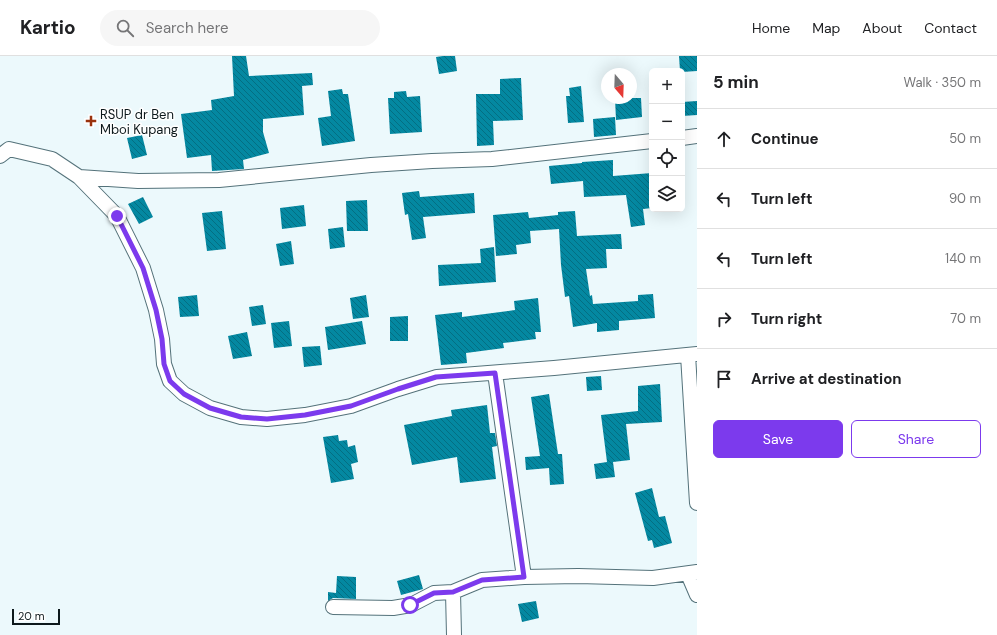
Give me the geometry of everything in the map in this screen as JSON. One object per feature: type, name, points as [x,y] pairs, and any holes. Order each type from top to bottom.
[{"type":"street","points":[[685,138],[697,136]]},
{"type":"street","points":[[79,177],[138,182],[219,180],[371,165],[492,159],[649,141]]},
{"type":"street","points":[[0,156],[9,149],[52,159],[79,177],[117,216],[143,268],[156,310],[162,339],[164,364],[170,381],[184,394],[210,408],[241,417],[267,419],[305,415],[351,406],[436,377],[495,373],[693,354],[697,503]]},
{"type":"street","points":[[495,373],[524,577]]},
{"type":"street","points":[[332,607],[392,608],[410,605],[434,593],[453,592],[482,580],[524,577],[578,576],[653,578],[692,573],[697,595]]},
{"type":"street","points":[[453,592],[454,635]]},
{"type":"building","points":[[232,56],[246,56],[249,76],[312,73],[313,85],[302,86],[304,115],[263,119],[263,132],[269,153],[243,160],[244,169],[212,171],[211,155],[187,158],[181,114],[212,110],[211,100],[234,96]]},
{"type":"building","points":[[455,56],[457,71],[439,74],[436,57]]},
{"type":"building","points":[[679,56],[697,56],[697,71],[685,72],[685,68],[680,68]]},
{"type":"building","points":[[521,78],[523,120],[493,121],[494,145],[477,146],[476,94],[500,94],[500,79]]},
{"type":"building","points":[[581,86],[584,122],[568,123],[566,96],[570,96],[569,88]]},
{"type":"building","points":[[342,89],[343,94],[348,94],[355,141],[322,146],[318,118],[331,116],[328,91]]},
{"type":"building","points":[[406,91],[407,97],[420,96],[422,132],[390,134],[388,98],[394,98],[394,92]]},
{"type":"building","points":[[637,98],[641,98],[642,117],[616,120],[615,104],[637,104]]},
{"type":"building","points":[[697,101],[697,115],[685,116],[685,102]]},
{"type":"building","points":[[615,117],[616,135],[594,137],[593,119]]},
{"type":"building","points":[[142,135],[147,155],[132,159],[127,138]]},
{"type":"building","points":[[613,160],[613,176],[649,173],[649,208],[643,209],[645,225],[631,227],[626,195],[584,197],[583,181],[551,184],[549,166]]},
{"type":"building","points":[[419,191],[420,197],[474,193],[475,213],[423,217],[426,238],[412,240],[408,214],[405,215],[402,193]]},
{"type":"building","points":[[143,197],[153,217],[139,224],[128,204]]},
{"type":"building","points":[[367,200],[368,231],[347,231],[346,201]]},
{"type":"building","points":[[304,205],[306,226],[282,229],[280,208]]},
{"type":"building","points":[[222,211],[226,249],[207,251],[202,213]]},
{"type":"building","points":[[575,211],[577,236],[621,234],[622,249],[606,249],[607,268],[586,269],[590,296],[592,295],[593,304],[638,301],[638,295],[653,294],[655,318],[619,321],[619,330],[597,332],[597,323],[573,327],[569,296],[565,297],[559,229],[530,231],[531,243],[516,245],[517,254],[496,256],[493,215],[528,212],[529,218],[558,215],[558,212]]},
{"type":"building","points":[[343,227],[345,247],[330,249],[328,229]]},
{"type":"building","points":[[291,241],[294,264],[280,266],[276,244]]},
{"type":"building","points":[[494,247],[496,282],[439,286],[438,265],[481,263],[480,249]]},
{"type":"building","points":[[197,295],[199,316],[180,317],[178,297]]},
{"type":"building","points":[[366,295],[369,317],[353,319],[350,298]]},
{"type":"building","points":[[538,298],[541,332],[535,332],[536,339],[503,343],[504,348],[466,353],[467,363],[441,365],[435,315],[462,312],[462,317],[515,310],[514,301]]},
{"type":"building","points":[[263,305],[266,324],[252,326],[249,307]]},
{"type":"building","points":[[408,316],[408,341],[390,341],[390,317]]},
{"type":"building","points":[[289,321],[292,346],[274,348],[271,323]]},
{"type":"building","points":[[362,321],[366,344],[328,350],[325,327]]},
{"type":"building","points":[[247,332],[252,356],[233,359],[228,336]]},
{"type":"building","points":[[320,346],[322,365],[304,367],[302,347]]},
{"type":"building","points":[[601,376],[602,390],[587,391],[586,377]]},
{"type":"building","points":[[660,384],[662,422],[626,424],[630,460],[613,462],[615,477],[596,479],[594,464],[607,462],[601,415],[638,411],[638,386]]},
{"type":"building","points":[[549,394],[558,454],[562,454],[564,484],[550,485],[549,468],[526,470],[525,457],[540,456],[531,397]]},
{"type":"building","points":[[487,405],[490,433],[495,433],[497,446],[492,447],[496,479],[460,483],[457,457],[412,465],[404,425],[452,416],[451,410]]},
{"type":"building","points":[[338,435],[339,441],[347,440],[348,447],[355,445],[358,462],[351,464],[354,479],[331,483],[323,437]]},
{"type":"building","points":[[652,488],[659,517],[665,516],[672,543],[654,548],[652,540],[648,541],[635,493]]},
{"type":"building","points":[[419,575],[423,589],[401,595],[397,581]]},
{"type":"building","points":[[337,576],[356,577],[356,599],[333,598],[328,601],[328,592],[336,593]]},
{"type":"building","points":[[536,601],[539,618],[522,622],[518,604]]},
{"type":"place","name":"RSUP dr Ben Mboi Kupang","points":[[91,121]]},
{"type":"route","points":[[117,216],[143,268],[156,310],[162,339],[164,364],[170,381],[184,394],[210,408],[241,417],[267,419],[305,415],[351,406],[436,377],[495,373],[524,577],[482,580],[453,592],[434,593],[410,605]]}]
